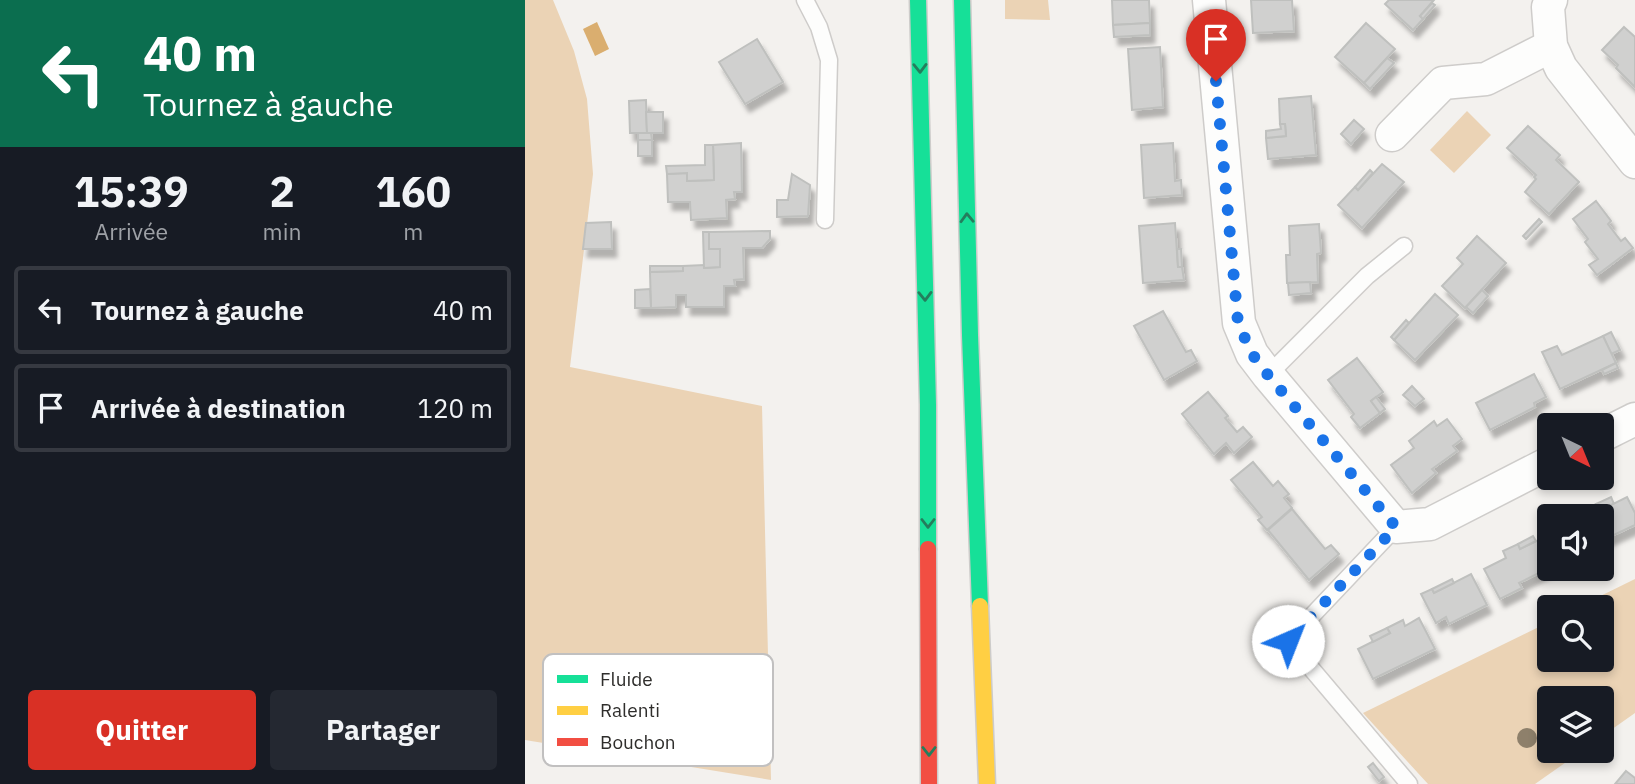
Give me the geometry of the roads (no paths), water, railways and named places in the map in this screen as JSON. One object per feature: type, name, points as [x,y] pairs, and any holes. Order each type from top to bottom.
[{"type":"highway","points":[[918,0],[928,405],[929,784]]},
{"type":"highway","points":[[962,0],[970,335],[987,784]]},
{"type":"highway","points":[[970,335],[972,784]]},
{"type":"street","points":[[1209,0],[1238,323],[1252,354],[1396,527],[1430,524],[1537,469]]},
{"type":"street","points":[[1551,0],[1548,7],[1551,46],[1561,68],[1635,162]]},
{"type":"street","points":[[1392,135],[1443,83],[1486,79],[1551,46]]},
{"type":"street","points":[[1614,430],[1635,419]]},
{"type":"lane","points":[[804,0],[819,27],[829,60],[825,220]]},
{"type":"lane","points":[[1268,375],[1367,276],[1404,246]]},
{"type":"lane","points":[[1396,527],[1288,641],[1409,784]]}]
